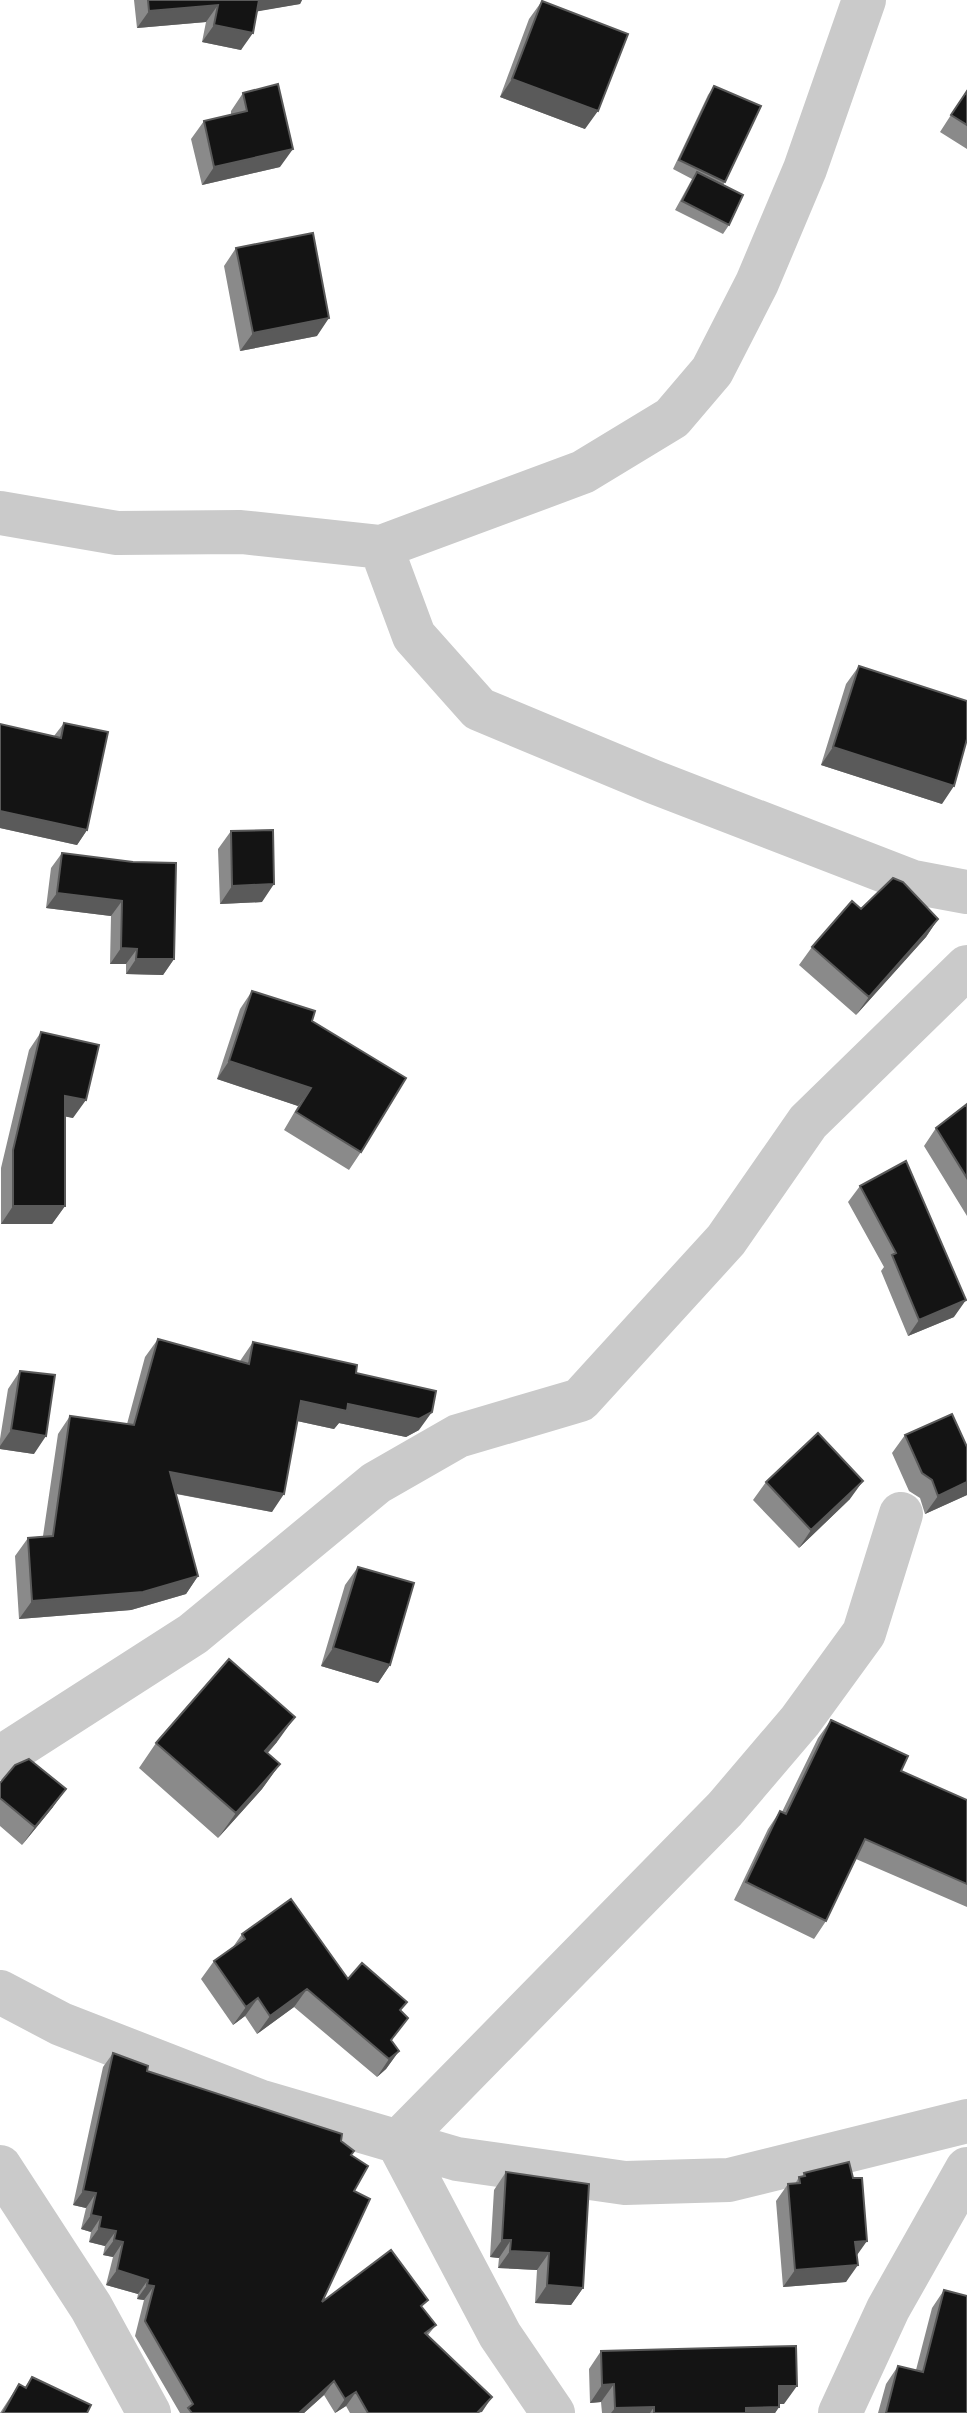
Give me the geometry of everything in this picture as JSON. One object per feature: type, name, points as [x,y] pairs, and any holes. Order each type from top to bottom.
[{"type":"street","points":[[0,513],[117,533],[241,532],[381,547],[583,472],[672,418],[712,371],[757,283],[805,169],[864,0]]},
{"type":"street","points":[[381,547],[414,636],[479,709],[654,782],[913,882],[967,892]]},
{"type":"street","points":[[0,1758],[193,1634],[376,1483],[458,1436],[580,1400],[726,1240],[808,1122],[967,967]]},
{"type":"street","points":[[398,2142],[725,1809],[800,1721],[864,1633],[901,1514]]},
{"type":"street","points":[[0,1992],[61,2024],[259,2101],[457,2159],[625,2183],[729,2180],[967,2121]]},
{"type":"street","points":[[398,2142],[500,2335],[553,2413]]},
{"type":"street","points":[[0,2167],[91,2307],[149,2413]]},
{"type":"street","points":[[840,2413],[888,2309],[967,2169]]},
{"type":"building","points":[[148,0],[259,0],[253,33],[214,25],[218,5],[149,11]]},
{"type":"building","points":[[542,1],[628,34],[598,111],[512,79]]},
{"type":"building","points":[[278,84],[293,149],[214,167],[204,121],[247,111],[243,93]]},
{"type":"building","points":[[714,86],[761,106],[725,182],[679,160]]},
{"type":"building","points":[[967,91],[967,125],[951,115]]},
{"type":"building","points":[[697,172],[743,195],[729,225],[682,201]]},
{"type":"building","points":[[313,233],[329,318],[253,333],[236,248]]},
{"type":"building","points":[[859,666],[967,701],[967,739],[954,786],[833,747]]},
{"type":"building","points":[[64,723],[108,732],[87,830],[0,811],[0,724],[61,738]]},
{"type":"building","points":[[273,830],[274,884],[232,886],[231,831]]},
{"type":"building","points":[[62,853],[133,862],[176,863],[174,959],[136,959],[137,949],[121,948],[122,901],[57,893]]},
{"type":"building","points":[[893,878],[903,882],[938,919],[869,997],[812,947],[852,901],[861,909]]},
{"type":"building","points":[[252,991],[315,1011],[312,1021],[406,1078],[361,1152],[296,1112],[311,1088],[229,1061]]},
{"type":"building","points":[[41,1032],[99,1045],[86,1100],[65,1096],[65,1206],[13,1206],[13,1150]]},
{"type":"building","points":[[967,1104],[967,1178],[936,1128]]},
{"type":"building","points":[[906,1161],[966,1300],[919,1320],[892,1255],[896,1253],[860,1186]]},
{"type":"building","points":[[158,1339],[249,1364],[253,1342],[357,1365],[356,1373],[436,1391],[432,1412],[419,1419],[348,1404],[347,1411],[301,1401],[284,1494],[170,1472],[198,1576],[143,1592],[32,1601],[28,1538],[53,1536],[70,1416],[134,1425]]},
{"type":"building","points":[[20,1371],[55,1375],[46,1436],[11,1430]]},
{"type":"building","points":[[952,1414],[967,1447],[967,1482],[938,1496],[932,1480],[922,1473],[905,1435]]},
{"type":"building","points":[[818,1433],[863,1481],[811,1530],[766,1482]]},
{"type":"building","points":[[358,1567],[414,1583],[390,1665],[333,1648]]},
{"type":"building","points":[[229,1659],[295,1717],[265,1751],[280,1764],[236,1813],[156,1743]]},
{"type":"building","points":[[831,1720],[908,1756],[901,1771],[967,1800],[967,1884],[865,1839],[826,1921],[746,1882],[780,1811],[786,1814]]},
{"type":"building","points":[[29,1759],[66,1789],[35,1827],[0,1798],[0,1783],[15,1765]]},
{"type":"building","points":[[291,1899],[348,1979],[362,1963],[407,2002],[400,2010],[408,2018],[391,2040],[399,2051],[389,2059],[307,1989],[270,2016],[258,1998],[246,2007],[214,1961],[245,1939],[242,1934]]},
{"type":"building","points":[[113,2053],[148,2066],[147,2071],[342,2134],[341,2141],[354,2151],[351,2155],[368,2166],[354,2191],[370,2199],[322,2302],[391,2250],[428,2300],[421,2306],[436,2325],[425,2333],[492,2397],[477,2413],[368,2413],[356,2392],[345,2399],[334,2381],[299,2413],[192,2413],[188,2408],[193,2404],[145,2321],[154,2286],[147,2285],[148,2280],[117,2270],[123,2242],[114,2240],[116,2231],[99,2228],[101,2217],[91,2215],[96,2193],[83,2191]]},
{"type":"building","points":[[849,2162],[853,2178],[862,2178],[867,2241],[855,2242],[858,2265],[795,2270],[788,2184],[800,2183],[799,2177],[805,2176],[804,2173]]},
{"type":"building","points":[[506,2172],[589,2184],[583,2288],[547,2285],[549,2253],[510,2251],[511,2240],[502,2240]]},
{"type":"building","points":[[944,2290],[967,2296],[967,2413],[886,2413],[898,2366],[923,2372]]},
{"type":"building","points":[[796,2346],[797,2386],[779,2386],[779,2407],[746,2408],[746,2413],[654,2413],[654,2407],[615,2408],[614,2384],[602,2385],[601,2351]]},
{"type":"building","points":[[32,2377],[91,2405],[87,2413],[3,2413],[19,2384],[26,2388]]}]
